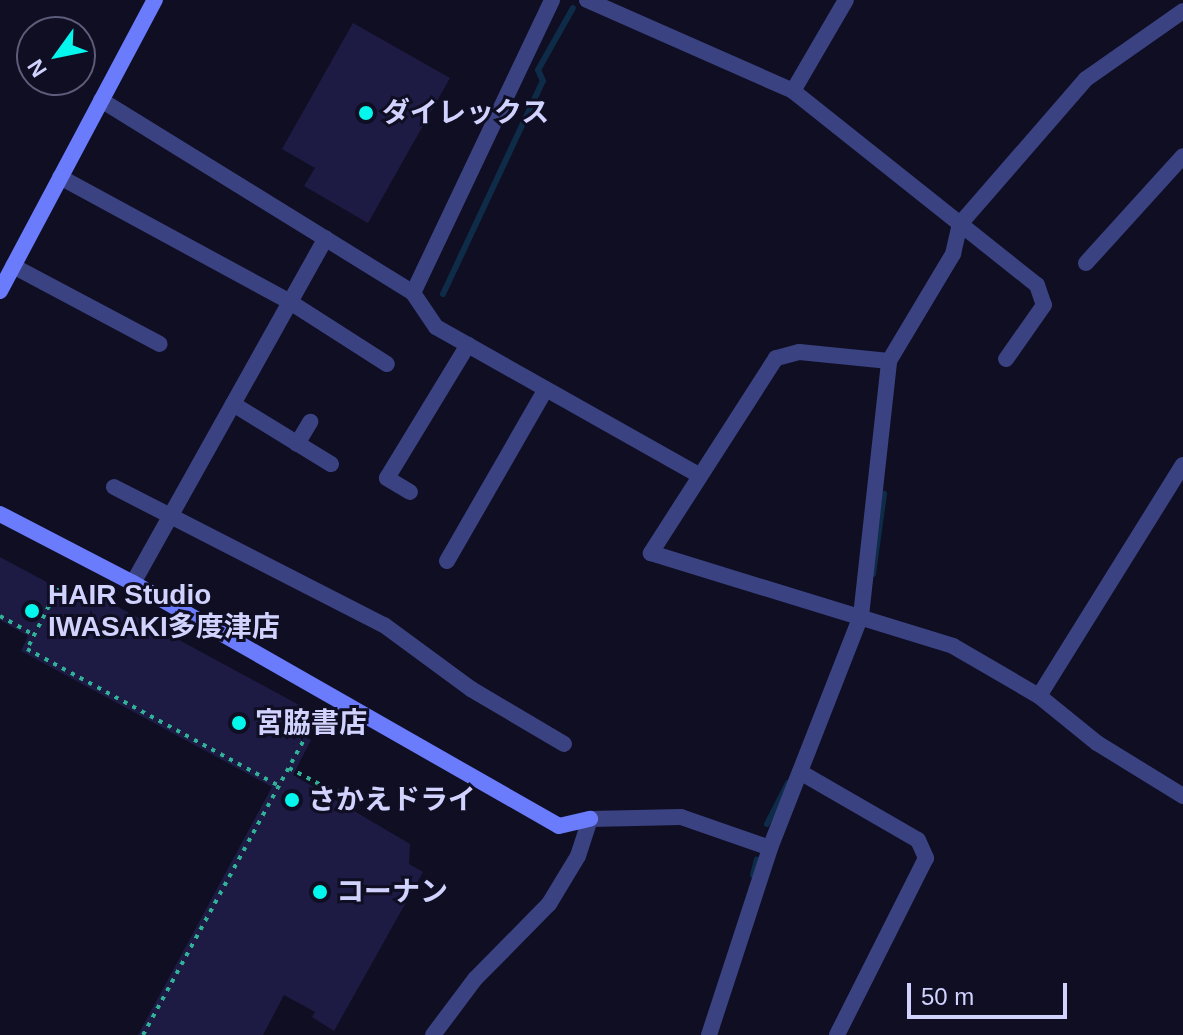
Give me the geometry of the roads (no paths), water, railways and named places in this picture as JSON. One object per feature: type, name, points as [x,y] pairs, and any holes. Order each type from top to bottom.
[{"type":"street","points":[[0,291],[155,0]]},
{"type":"street","points":[[413,293],[552,0]]},
{"type":"street","points":[[587,0],[793,91],[1043,294],[1040,313],[1006,359]]},
{"type":"street","points":[[793,91],[846,0]]},
{"type":"street","points":[[709,1035],[770,848],[861,616],[889,361],[953,254],[960,224],[1086,79],[1183,11]]},
{"type":"street","points":[[101,100],[413,293],[436,327],[700,476]]},
{"type":"street","points":[[1086,263],[1183,156]]},
{"type":"street","points":[[60,177],[290,302],[387,364]]},
{"type":"street","points":[[133,583],[326,238]]},
{"type":"street","points":[[13,266],[160,344]]},
{"type":"street","points":[[410,492],[387,478],[468,345]]},
{"type":"street","points":[[889,361],[799,352],[776,358],[651,553],[953,646],[1039,696],[1097,743],[1183,796]]},
{"type":"street","points":[[447,561],[546,389]]},
{"type":"street","points":[[233,404],[331,464]]},
{"type":"street","points":[[297,444],[310,422]]},
{"type":"street","points":[[1039,696],[1183,465]]},
{"type":"street","points":[[114,487],[384,625],[471,689],[564,744]]},
{"type":"street","points":[[0,514],[133,583],[559,826],[590,819],[652,814],[681,817],[770,848]]},
{"type":"street","points":[[800,772],[918,840],[926,858],[837,1035]]},
{"type":"street","points":[[433,1035],[475,979],[549,904],[578,856],[590,819]]},
{"type":"waterway","points":[[443,294],[543,81],[538,70],[573,8]]},
{"type":"waterway","points":[[873,574],[884,494]]},
{"type":"waterway","points":[[767,824],[788,783]]},
{"type":"waterway","points":[[753,875],[757,859]]},
{"type":"place","name":"ダイレックス","points":[[366,113]]},
{"type":"place","name":"HAIR Studio IWASAKI多度津店","points":[[32,611]]},
{"type":"place","name":"宮脇書店","points":[[239,723]]},
{"type":"place","name":"さかえドライ","points":[[292,800]]},
{"type":"place","name":"コーナン","points":[[320,892]]}]
